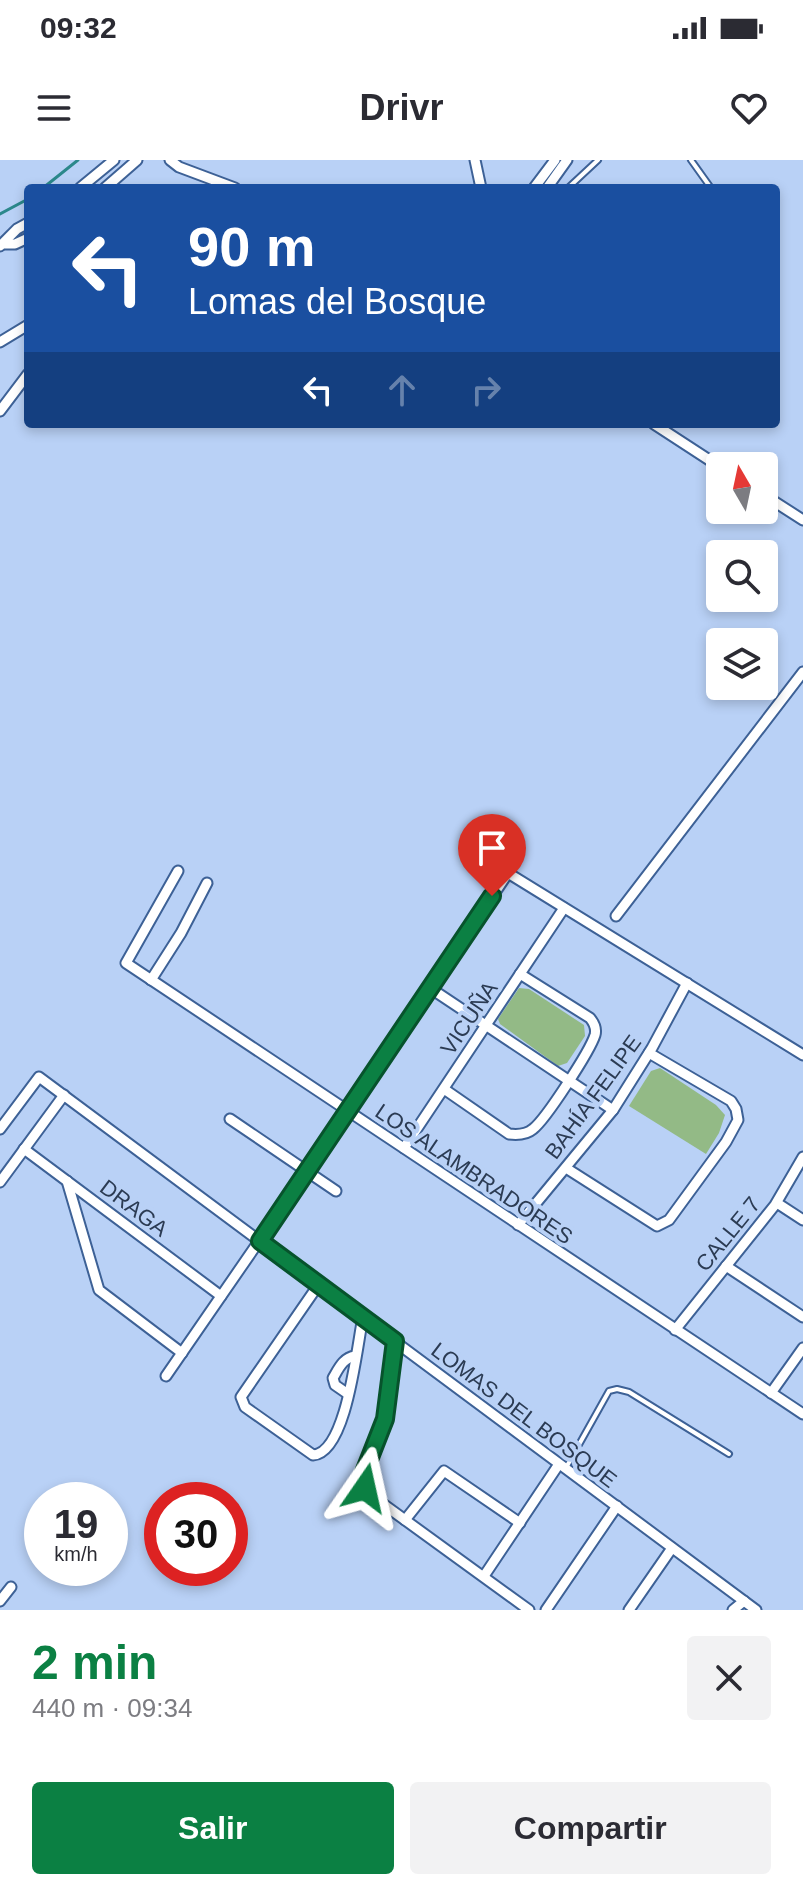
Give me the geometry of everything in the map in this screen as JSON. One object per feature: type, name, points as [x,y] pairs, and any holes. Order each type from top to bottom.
[{"type":"street","points":[[85,184],[114,160]]},
{"type":"street","points":[[110,184],[137,160]]},
{"type":"street","points":[[170,160],[179,167],[224,184]]},
{"type":"street","points":[[475,160],[480,184]]},
{"type":"street","points":[[537,184],[555,160]]},
{"type":"street","points":[[550,184],[567,160]]},
{"type":"street","points":[[3,245],[24,225]]},
{"type":"street","points":[[3,245],[24,240]]},
{"type":"street","points":[[0,342],[24,327]]},
{"type":"street","points":[[0,411],[24,379]]},
{"type":"street","points":[[660,428],[706,458]]},
{"type":"street","points":[[778,504],[803,520]]},
{"type":"street","points":[[616,916],[803,672]]},
{"type":"street","name":"LOS ALAMBRADORES","points":[[178,871],[126,963],[803,1414]]},
{"type":"street","points":[[166,1376],[508,873],[803,1055]]},
{"type":"street","points":[[151,980],[181,933],[207,883]]},
{"type":"street","name":"VICUÑA","points":[[404,1148],[564,908]]},
{"type":"street","points":[[444,1089],[509,1134],[521,1135],[534,1129],[569,1080],[594,1037],[595,1025],[590,1018],[520,974]]},
{"type":"street","name":"BAHÍA FELIPE","points":[[518,1225],[613,1110],[649,1053],[687,983]]},
{"type":"street","points":[[430,988],[613,1110]]},
{"type":"street","points":[[566,1168],[648,1223],[661,1225],[669,1220],[709,1170],[738,1120],[736,1109],[731,1101],[649,1053]]},
{"type":"street","name":"LOMAS DEL BOSQUE","points":[[0,1129],[39,1077],[756,1610]]},
{"type":"street","points":[[0,1182],[64,1095]]},
{"type":"street","points":[[230,1119],[336,1191]]},
{"type":"street","name":"DRAGA","points":[[24,1149],[221,1296]]},
{"type":"street","name":"CALLE 7","points":[[675,1330],[800,1172],[803,1157]]},
{"type":"street","points":[[67,1181],[97,1288],[182,1353]]},
{"type":"street","points":[[777,1203],[803,1220]]},
{"type":"street","points":[[726,1266],[803,1317]]},
{"type":"street","points":[[319,1284],[243,1391],[241,1400],[245,1407],[313,1455],[324,1452],[339,1431],[363,1317]]},
{"type":"street","points":[[395,1341],[385,1419],[363,1475],[365,1488],[529,1610]]},
{"type":"street","points":[[771,1393],[803,1348]]},
{"type":"street","points":[[348,1394],[335,1385],[333,1378],[340,1364],[348,1357],[355,1356]]},
{"type":"street","points":[[484,1576],[563,1466]]},
{"type":"street","points":[[405,1520],[444,1471],[520,1523]]},
{"type":"street","points":[[546,1610],[617,1506]]},
{"type":"street","points":[[629,1610],[672,1548]]},
{"type":"street","points":[[0,1601],[11,1587]]},
{"type":"street","points":[[733,1610],[744,1601]]},
{"type":"lane","points":[[572,184],[598,160]]},
{"type":"lane","points":[[691,160],[708,184]]},
{"type":"lane","points":[[563,1466],[609,1391],[617,1389],[629,1392],[729,1454]]},
{"type":"green space","points":[[519,988],[529,989],[584,1025],[585,1036],[567,1063],[558,1066],[500,1024],[498,1019]]},
{"type":"green space","points":[[660,1068],[716,1105],[725,1115],[719,1133],[706,1154],[629,1106],[651,1071]]},
{"type":"waterway","points":[[48,184],[78,160]]},
{"type":"waterway","points":[[0,214],[24,201]]},
{"type":"route","points":[[365,1488],[363,1475],[385,1419],[395,1341],[260,1241],[492,896]]}]
